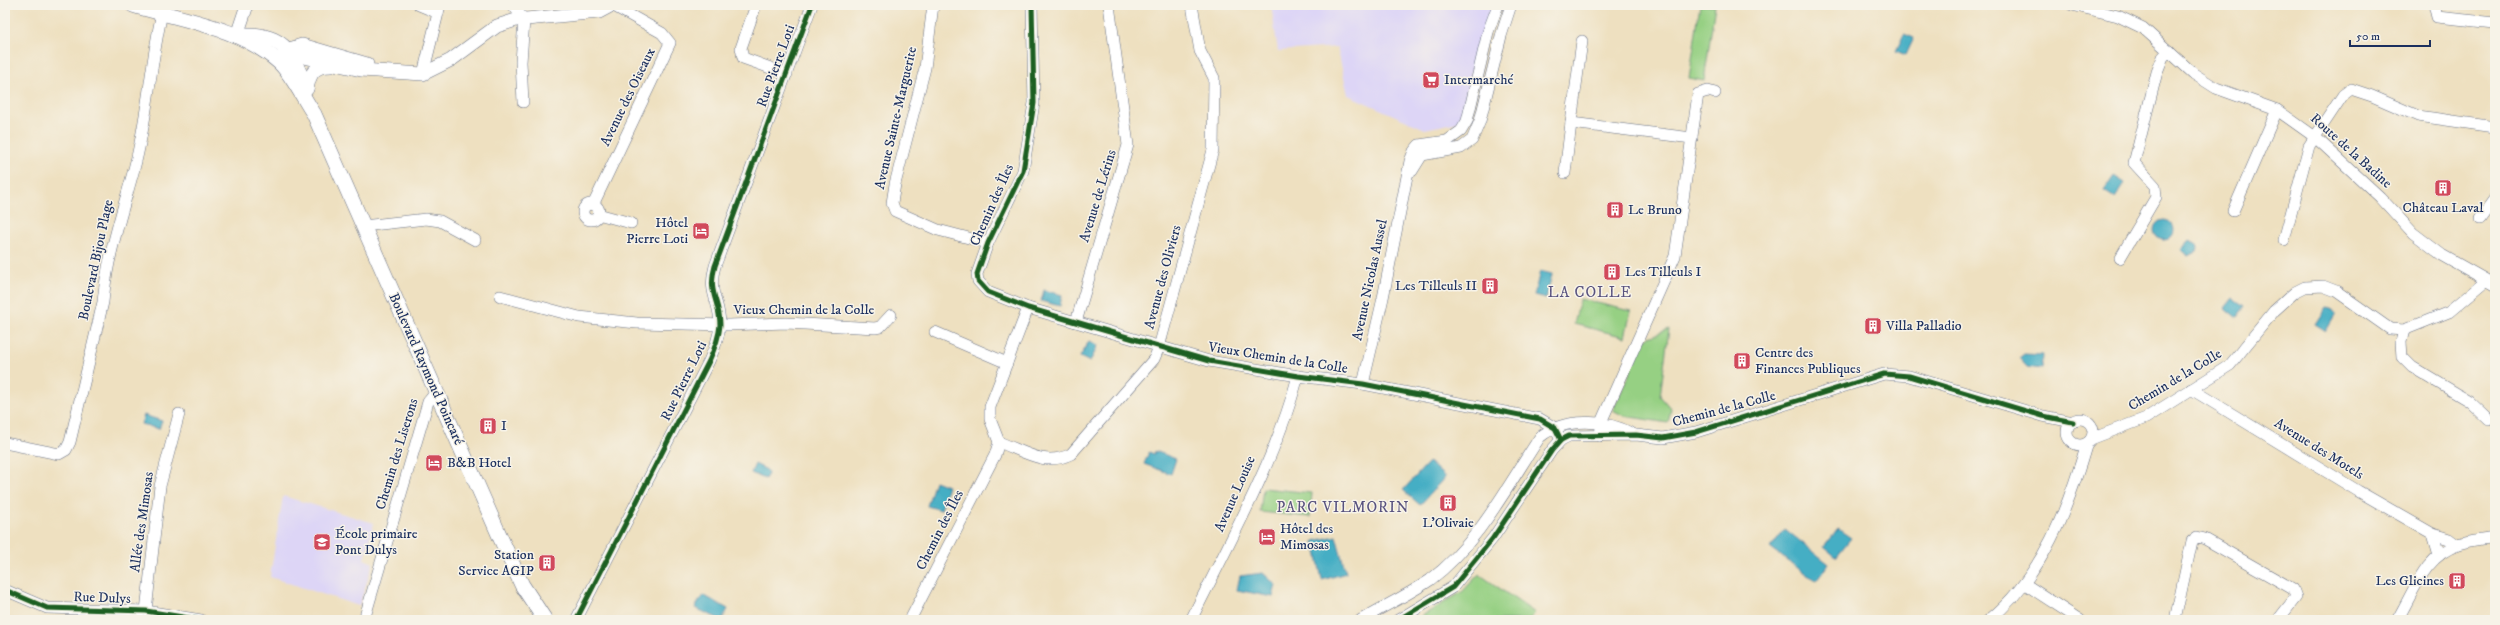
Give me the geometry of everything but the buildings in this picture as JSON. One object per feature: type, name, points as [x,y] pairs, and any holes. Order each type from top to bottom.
[{"type":"main road","points":[[133,5],[237,35],[252,34],[276,41],[289,50]]},
{"type":"main road","name":"Boulevard Raymond Poincaré","points":[[237,35],[255,45],[283,68],[314,114]]},
{"type":"main road","name":"Boulevard Raymond Poincaré","points":[[289,50],[307,89],[314,114],[522,584],[545,620]]},
{"type":"street","points":[[237,35],[247,5]]},
{"type":"street","points":[[419,5],[439,9],[423,74]]},
{"type":"street","points":[[513,5],[524,20],[521,62],[523,102]]},
{"type":"street","points":[[289,50],[304,57],[338,66],[380,73],[394,72],[423,74],[451,60],[497,26],[516,20],[599,12],[612,5]]},
{"type":"street","name":"Avenue des Oiseaux","points":[[612,5],[662,33],[670,43],[596,209],[631,223]]},
{"type":"street","points":[[756,5],[741,48],[744,58],[787,74]]},
{"type":"street","name":"Rue Pierre Loti","points":[[576,620],[709,361],[717,342],[720,325],[712,291],[713,273],[812,5]]},
{"type":"street","name":"Avenue Sainte-Marguerite","points":[[933,5],[926,68],[895,184],[892,203],[895,211],[918,222],[988,243]]},
{"type":"street","name":"Chemin des Îles","points":[[988,292],[978,281],[977,274],[988,243],[1023,171],[1034,103],[1032,5]]},
{"type":"street","name":"Avenue de Lérins","points":[[1076,322],[1128,145],[1109,5]]},
{"type":"street","name":"Avenue des Oliviers","points":[[999,442],[1048,461],[1060,460],[1071,454],[1154,358],[1159,347],[1213,150],[1214,78],[1200,51],[1192,5]]},
{"type":"street","name":"Avenue Nicolas Aussel","points":[[1363,384],[1407,182],[1410,161],[1414,151],[1419,145],[1447,141],[1461,131],[1467,121],[1488,32],[1498,5]]},
{"type":"street","name":"Avenue Nicolas Aussel","points":[[1407,182],[1416,162],[1422,155],[1461,148],[1472,140],[1480,121],[1501,36],[1511,5]]},
{"type":"street","name":"Route de la Badine","points":[[2072,5],[2118,16],[2143,28],[2194,74],[2216,88],[2277,110],[2315,137],[2380,197],[2413,233],[2442,255],[2491,282]]},
{"type":"street","points":[[2434,5],[2437,16],[2495,23]]},
{"type":"street","name":"Boulevard Bijou Plage","points":[[5,443],[59,454],[66,450],[70,442],[103,302],[104,284],[134,169],[162,14]]},
{"type":"street","points":[[1488,32],[1501,36]]},
{"type":"street","points":[[1565,173],[1582,41]]},
{"type":"street","points":[[255,45],[279,52],[302,45],[394,72]]},
{"type":"street","points":[[283,68],[289,50]]},
{"type":"street","points":[[2120,258],[2156,197],[2155,186],[2134,163],[2157,72],[2163,57],[2169,52]]},
{"type":"street","points":[[307,89],[311,73],[320,66],[338,66]]},
{"type":"street","points":[[2284,240],[2309,146],[2343,95],[2351,89],[2372,96],[2418,116],[2495,127]]},
{"type":"street","points":[[1600,436],[1601,424],[1675,256],[1698,94],[1708,91],[1716,93]]},
{"type":"street","points":[[2233,210],[2277,110]]},
{"type":"street","points":[[1571,123],[1692,138]]},
{"type":"street","points":[[2480,219],[2495,198]]},
{"type":"street","points":[[363,226],[426,219],[440,221],[476,240]]},
{"type":"street","points":[[2489,420],[2469,401],[2412,367],[2402,357],[2401,342],[2404,330],[2449,312],[2474,289],[2491,282]]},
{"type":"street","name":"Chemin de la Colle","points":[[2090,437],[2146,418],[2230,365],[2239,357],[2274,311],[2295,292],[2305,287],[2323,286],[2336,291],[2390,329],[2404,330]]},
{"type":"street","name":"Vieux Chemin de la Colle","points":[[988,292],[1028,308],[1159,347],[1209,360],[1298,376],[1363,384],[1540,419],[1555,428]]},
{"type":"street","name":"Vieux Chemin de la Colle","points":[[500,296],[584,317],[637,323],[720,325],[787,323],[875,328],[880,327],[891,315]]},
{"type":"street","points":[[999,442],[990,418],[990,407],[1028,308]]},
{"type":"street","points":[[935,332],[1007,363]]},
{"type":"street","name":"Chemin de la Colle","points":[[1561,440],[1569,436],[1636,435],[1663,438],[1696,432],[1884,374],[1909,376],[2043,416],[2057,422],[2073,422]]},
{"type":"street","name":"Avenue Louise","points":[[1191,620],[1256,487],[1293,398],[1298,376]]},
{"type":"street","name":"Avenue des Motels","points":[[2191,389],[2358,491],[2433,534],[2449,539],[2457,545]]},
{"type":"street","name":"Chemin des Liserons","points":[[364,620],[428,402],[436,392]]},
{"type":"street","name":"Allée des Mimosas","points":[[146,611],[160,486],[179,414]]},
{"type":"street","points":[[1989,620],[2026,584],[2054,533],[2081,468],[2090,437],[2090,424],[2083,420],[2073,422],[2069,428],[2071,439],[2081,468]]},
{"type":"street","name":"Chemin de la Colle","points":[[2057,422],[2071,439]]},
{"type":"street","name":"Chemin de la Colle","points":[[1362,620],[1404,597],[1431,579],[1456,555],[1479,528],[1540,437],[1555,428],[1571,423],[1601,424],[1626,430],[1636,435]]},
{"type":"street","points":[[1398,620],[1453,587],[1470,567],[1493,538],[1552,450],[1561,440],[1555,428]]},
{"type":"street","points":[[2071,439],[2081,445],[2090,437]]},
{"type":"street","name":"Chemin des Îles","points":[[910,620],[995,455],[999,442]]},
{"type":"street","points":[[2433,534],[2439,555]]},
{"type":"street","points":[[2174,620],[2192,541],[2197,537],[2205,539],[2293,589],[2296,597],[2278,620]]},
{"type":"street","points":[[2397,620],[2428,564],[2439,555],[2457,545],[2495,538]]},
{"type":"street","points":[[1456,555],[1470,567]]},
{"type":"street","points":[[2026,584],[2080,620]]},
{"type":"street","name":"Rue Dulys","points":[[5,590],[47,608],[146,611],[201,620]]},
{"type":"shaded area","points":[[1271,5],[1494,5],[1477,50],[1459,122],[1425,129],[1348,95],[1337,47],[1278,51]]},
{"type":"shaded area","name":"École primaire Pont Dulys","points":[[283,496],[374,523],[364,559],[373,563],[359,606],[270,577]]},
{"type":"green space","points":[[1700,5],[1715,5],[1704,81],[1689,78]]},
{"type":"green space","points":[[1580,299],[1631,311],[1625,337],[1574,324]]},
{"type":"green space","points":[[1669,329],[1660,396],[1671,409],[1668,423],[1624,416],[1613,410],[1645,339]]},
{"type":"green space","points":[[1263,488],[1312,493],[1310,517],[1260,512]]},
{"type":"green space","points":[[1479,574],[1535,613],[1529,620],[1415,620],[1462,592]]},
{"type":"water","points":[[1904,34],[1914,38],[1906,55],[1896,51]]},
{"type":"water","points":[[2114,176],[2125,183],[2115,198],[2104,191]]},
{"type":"water","points":[[2164,220],[2171,223],[2174,230],[2171,237],[2164,240],[2157,237],[2154,230],[2157,223]]},
{"type":"water","points":[[2190,240],[2199,245],[2197,251],[2188,256],[2181,250]]},
{"type":"water","points":[[1540,271],[1552,274],[1546,299],[1534,296]]},
{"type":"water","points":[[1044,290],[1062,295],[1060,306],[1041,301]]},
{"type":"water","points":[[2233,298],[2245,307],[2237,318],[2225,308]]},
{"type":"water","points":[[2326,307],[2331,308],[2336,314],[2326,331],[2315,324]]},
{"type":"water","points":[[1089,341],[1098,345],[1090,362],[1080,357]]},
{"type":"water","points":[[2024,354],[2043,355],[2042,369],[2027,367],[2019,358]]},
{"type":"water","points":[[144,415],[162,421],[159,429],[141,424]]},
{"type":"water","points":[[1155,451],[1176,459],[1171,474],[1144,464],[1149,452],[1154,454]]},
{"type":"water","points":[[1429,462],[1445,477],[1420,505],[1403,490]]},
{"type":"water","points":[[755,464],[767,470],[768,474],[765,479],[751,473]]},
{"type":"water","points":[[935,481],[948,486],[941,510],[927,506]]},
{"type":"water","points":[[1785,529],[1829,564],[1816,581],[1770,548]]},
{"type":"water","points":[[1838,529],[1851,538],[1836,557],[1824,547]]},
{"type":"water","points":[[1336,536],[1346,573],[1322,580],[1314,541]]},
{"type":"water","points":[[1263,573],[1276,585],[1273,597],[1237,590],[1240,576]]},
{"type":"water","points":[[703,595],[728,609],[722,620],[695,608]]},
{"type":"cycle path","points":[[576,620],[709,361],[714,348],[719,334],[720,325],[712,284],[715,266],[812,5]]},
{"type":"cycle path","points":[[1032,5],[1034,103],[1023,171],[988,243],[977,274],[978,281],[988,292],[1028,308],[1209,361],[1298,376],[1363,384],[1540,419],[1555,428],[1561,440]]},
{"type":"cycle path","points":[[1398,620],[1453,587],[1493,538],[1552,450],[1561,440],[1569,436],[1636,435],[1663,438],[1696,432],[1884,374],[1909,376],[2043,416],[2073,422]]},
{"type":"cycle path","points":[[5,590],[47,608],[146,611],[201,620]]},
{"type":"place","name":"Intermarché","points":[[1431,80]]},
{"type":"place","name":"Château Laval","points":[[2443,188]]},
{"type":"place","name":"Le Bruno","points":[[1615,210]]},
{"type":"place","name":"Hôtel Pierre Loti","points":[[701,231]]},
{"type":"place","name":"Les Tilleuls I","points":[[1612,272]]},
{"type":"place","name":"Les Tilleuls II","points":[[1490,286]]},
{"type":"place","name":"Villa Palladio","points":[[1873,326]]},
{"type":"place","name":"Centre des Finances Publiques","points":[[1742,361]]},
{"type":"place","name":"I","points":[[488,426]]},
{"type":"place","name":"B&B Hotel","points":[[434,463]]},
{"type":"place","name":"L'Olivaie","points":[[1448,503]]},
{"type":"place","name":"Hôtel des Mimosas","points":[[1267,537]]},
{"type":"place","name":"École primaire Pont Dulys","points":[[322,542]]},
{"type":"place","name":"Station Service AGIP","points":[[547,563]]},
{"type":"place","name":"Les Glicines","points":[[2457,581]]},
{"type":"district","name":"LA COLLE","points":[[1590,292]]},
{"type":"district","name":"PARC VILMORIN","points":[[1343,507]]}]
